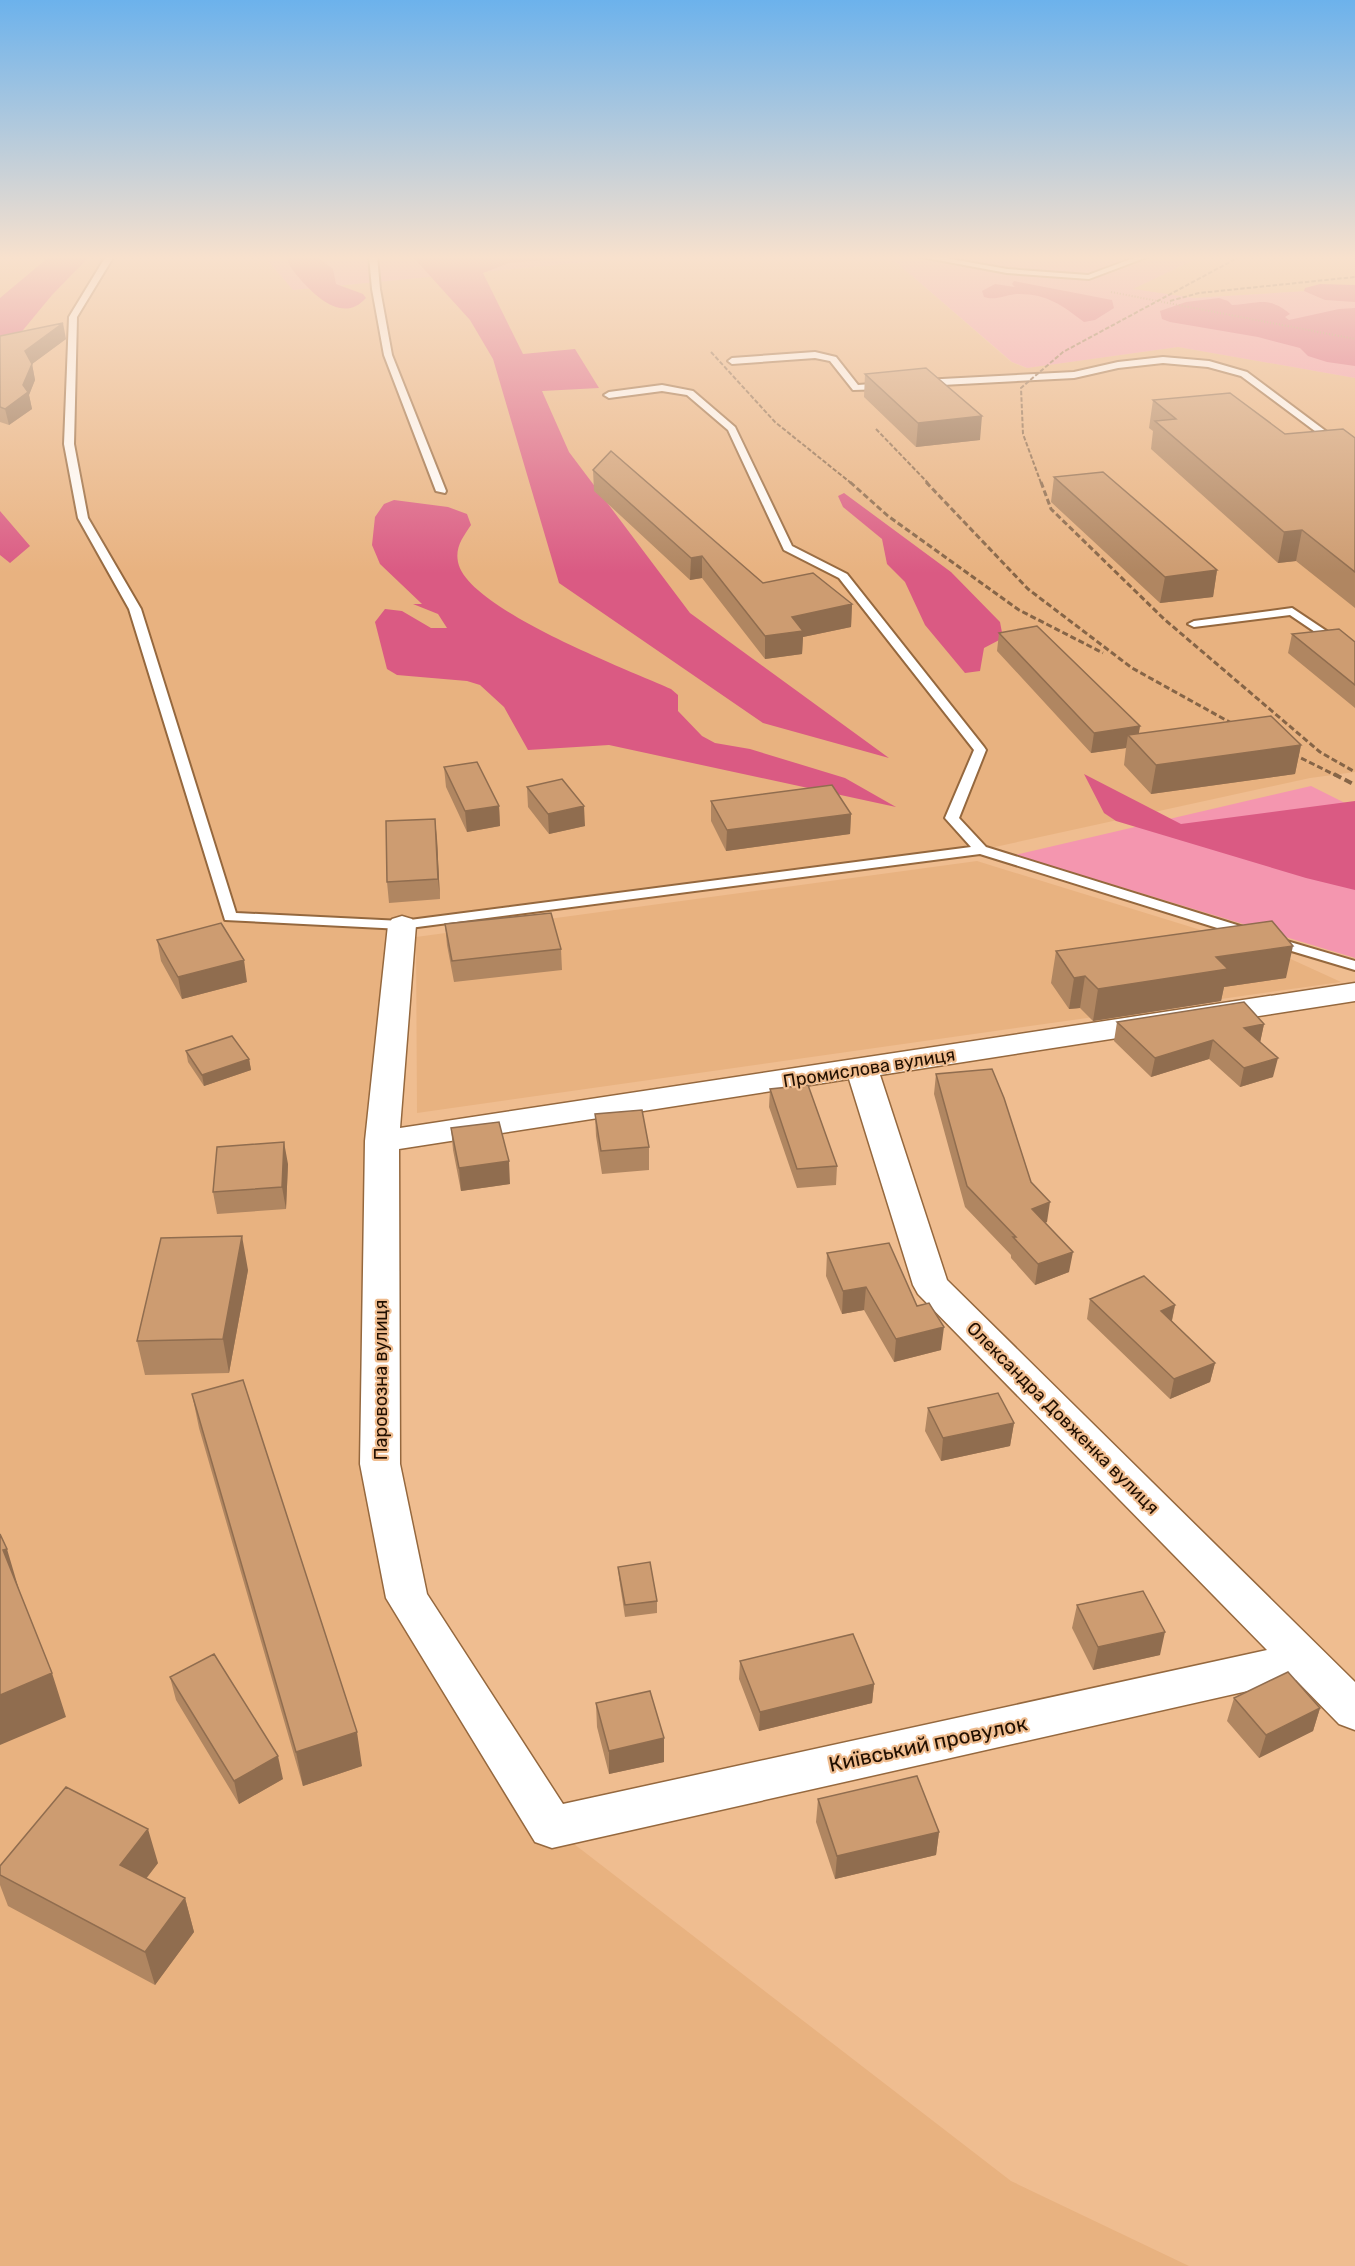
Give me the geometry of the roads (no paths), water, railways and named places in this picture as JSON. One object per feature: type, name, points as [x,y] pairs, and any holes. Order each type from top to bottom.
[{"type":"street","name":"Паровозна вулиця","points":[[402,925],[382,1141],[380,1464],[407,1598],[552,1827]]},
{"type":"street","name":"Промислова вулиця","points":[[382,1141],[1355,992]]},
{"type":"street","name":"Олександра Довженка вулиця","points":[[862,1069],[932,1285],[1355,1711]]},
{"type":"street","name":"Київський провулок","points":[[552,1827],[1304,1660]]},
{"type":"lane","points":[[72,362],[69,444],[83,518],[135,609],[230,917],[402,925],[981,850],[1355,966]]},
{"type":"lane","points":[[391,362],[441,491]]},
{"type":"lane","points":[[835,362],[856,388],[901,385]]},
{"type":"lane","points":[[912,384],[1063,376],[1147,362]]},
{"type":"lane","points":[[1183,362],[1209,364],[1244,374],[1355,458]]},
{"type":"lane","points":[[609,395],[662,388],[690,393],[732,429],[788,548],[843,576],[980,750],[952,818],[981,850]]},
{"type":"lane","points":[[1194,624],[1292,611],[1355,655]]},
{"type":"railway","points":[[720,362],[775,422],[851,483]]},
{"type":"railway","points":[[1041,483],[1023,434],[1021,388],[1052,362]]},
{"type":"railway","points":[[876,429],[928,483]]},
{"type":"railway","points":[[850,482],[888,516],[1019,610],[1103,653]]},
{"type":"railway","points":[[926,482],[1028,589],[1132,668],[1242,729]]},
{"type":"railway","points":[[1041,482],[1051,509],[1164,619],[1320,752],[1355,772]]},
{"type":"railway","points":[[1285,750],[1337,776]]},
{"type":"railway","points":[[1334,774],[1355,785]]}]
